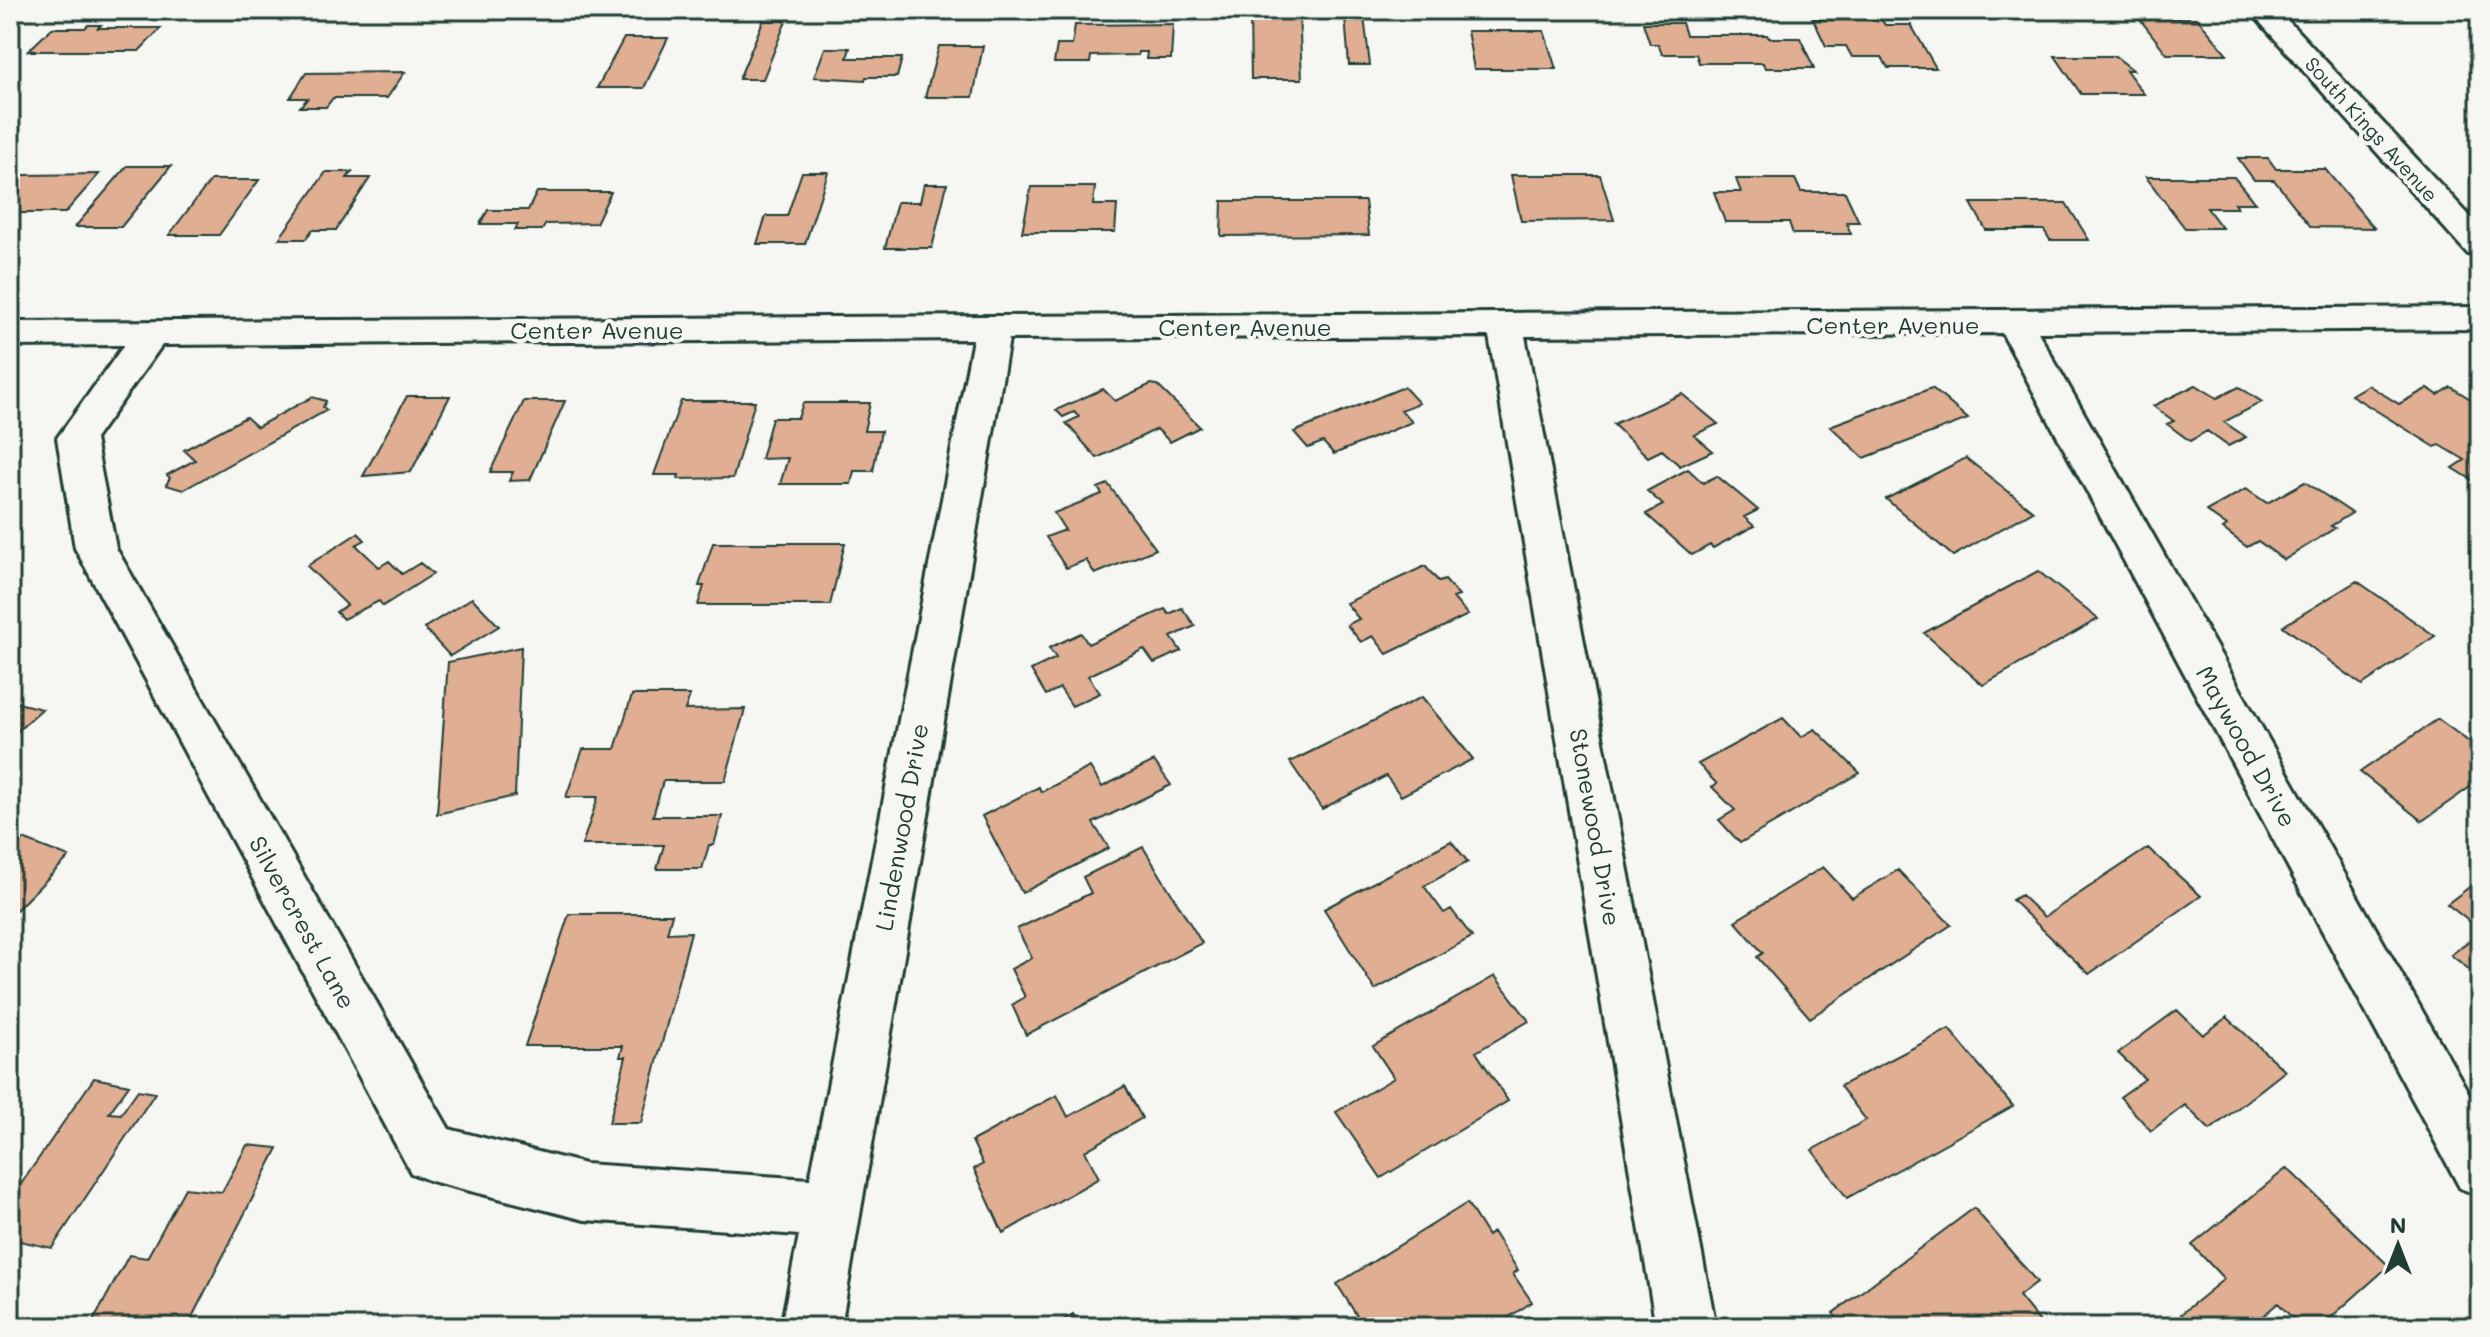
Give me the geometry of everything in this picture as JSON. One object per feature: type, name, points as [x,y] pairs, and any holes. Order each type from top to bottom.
[{"type":"street","name":"South Kings Avenue","points":[[2263,10],[2480,247]]},
{"type":"street","name":"Center Avenue","points":[[10,334],[2480,318]]},
{"type":"street","name":"Maywood Drive","points":[[2015,323],[2480,1168]]},
{"type":"street","name":"Lindenwood Drive","points":[[811,1327],[993,326]]},
{"type":"street","name":"Stonewood Drive","points":[[1505,326],[1686,1327]]},
{"type":"street","name":"Silvercrest Lane","points":[[152,333],[76,438],[96,548],[431,1153],[585,1192],[831,1209]]},
{"type":"building","points":[[1250,12],[1299,12],[1302,79],[1251,79]]},
{"type":"building","points":[[1345,17],[1364,17],[1370,65],[1349,65]]},
{"type":"building","points":[[2139,18],[2197,18],[2227,54],[2167,54]]},
{"type":"building","points":[[1813,19],[1881,19],[1885,25],[1911,25],[1936,68],[1888,68],[1882,57],[1852,57],[1846,46],[1826,46]]},
{"type":"building","points":[[763,21],[786,21],[763,79],[739,79]]},
{"type":"building","points":[[1643,23],[1682,23],[1686,35],[1800,38],[1814,68],[1765,68],[1763,63],[1699,63],[1696,54],[1662,54],[1658,44],[1650,44]]},
{"type":"building","points":[[1173,24],[1171,59],[1146,59],[1147,52],[1138,52],[1138,55],[1091,56],[1090,63],[1054,63],[1057,45],[1072,45],[1075,25]]},
{"type":"building","points":[[101,25],[98,28],[161,28],[139,51],[28,51],[52,28],[85,28]]},
{"type":"building","points":[[1467,31],[1544,31],[1556,69],[1474,69]]},
{"type":"building","points":[[624,38],[668,38],[644,88],[597,88]]},
{"type":"building","points":[[939,46],[983,46],[973,97],[925,97]]},
{"type":"building","points":[[825,48],[850,48],[847,58],[902,58],[897,77],[866,77],[865,80],[814,77]]},
{"type":"building","points":[[2055,56],[2115,56],[2133,70],[2126,70],[2144,94],[2081,94]]},
{"type":"building","points":[[405,72],[387,98],[333,98],[326,107],[300,107],[308,98],[290,98],[306,73]]},
{"type":"building","points":[[2238,158],[2268,158],[2276,169],[2325,169],[2374,228],[2311,227],[2274,180],[2254,180]]},
{"type":"building","points":[[127,166],[171,166],[121,227],[75,227]]},
{"type":"building","points":[[326,172],[352,172],[347,178],[370,178],[336,230],[312,230],[306,239],[279,239]]},
{"type":"building","points":[[802,172],[828,172],[805,244],[757,244],[766,216],[787,216]]},
{"type":"building","points":[[99,174],[65,213],[15,213],[10,219],[10,186],[24,175]]},
{"type":"building","points":[[1511,175],[1600,175],[1614,220],[1521,221]]},
{"type":"building","points":[[2146,177],[2234,177],[2255,203],[2234,203],[2238,208],[2207,208],[2222,228],[2185,228]]},
{"type":"building","points":[[1736,179],[1795,179],[1801,192],[1845,192],[1859,222],[1846,222],[1851,234],[1793,234],[1789,222],[1725,222],[1714,192],[1741,192]]},
{"type":"building","points":[[211,180],[259,180],[219,235],[169,235]]},
{"type":"building","points":[[924,184],[947,184],[932,248],[885,248],[897,202],[920,202]]},
{"type":"building","points":[[1031,187],[1095,187],[1093,205],[1117,205],[1115,232],[1022,232]]},
{"type":"building","points":[[537,192],[611,192],[596,223],[546,224],[542,230],[515,230],[518,224],[480,224],[488,210],[528,210]]},
{"type":"building","points":[[1222,201],[1365,201],[1369,235],[1221,236]]},
{"type":"building","points":[[1971,203],[2066,203],[2089,240],[2050,240],[2044,230],[1986,230]]},
{"type":"building","points":[[1151,384],[1157,385],[1200,427],[1170,442],[1157,429],[1097,458],[1066,423],[1079,417],[1074,412],[1063,417],[1056,410],[1103,389],[1115,401]]},
{"type":"building","points":[[2196,385],[2217,398],[2239,387],[2262,402],[2224,422],[2246,437],[2228,446],[2207,431],[2190,441],[2167,424],[2174,421],[2153,406]]},
{"type":"building","points":[[2368,385],[2399,404],[2428,388],[2438,395],[2451,387],[2480,405],[2480,432],[2471,438],[2480,444],[2480,485],[2453,468],[2465,460],[2440,445],[2435,447],[2351,395]]},
{"type":"building","points":[[1404,387],[1419,403],[1401,410],[1412,422],[1334,454],[1323,442],[1308,448],[1294,432]]},
{"type":"building","points":[[1932,388],[1968,419],[1864,458],[1830,426]]},
{"type":"building","points":[[1682,394],[1718,424],[1694,435],[1713,451],[1680,466],[1662,450],[1648,457],[1613,424]]},
{"type":"building","points":[[407,396],[450,396],[411,472],[363,476]]},
{"type":"building","points":[[312,397],[326,401],[323,407],[327,410],[183,490],[166,485],[170,478],[167,475],[195,460],[184,450],[246,417],[257,427]]},
{"type":"building","points":[[524,401],[565,401],[530,480],[509,481],[513,472],[490,472]]},
{"type":"building","points":[[681,401],[755,401],[733,478],[678,479],[679,475],[654,475]]},
{"type":"building","points":[[803,403],[870,403],[864,431],[881,431],[873,471],[854,471],[851,484],[780,484],[788,458],[761,459],[772,418],[798,418]]},
{"type":"building","points":[[1966,458],[2033,511],[1953,556],[1886,499]]},
{"type":"building","points":[[1688,469],[1703,483],[1717,476],[1758,510],[1744,517],[1754,526],[1713,548],[1710,545],[1692,555],[1646,514],[1663,505],[1647,491]]},
{"type":"building","points":[[2305,482],[2352,513],[2331,526],[2335,528],[2284,560],[2258,541],[2247,547],[2223,529],[2227,526],[2206,511],[2246,489],[2267,503]]},
{"type":"building","points":[[1108,484],[1156,549],[1095,574],[1086,560],[1066,568],[1046,537],[1065,530],[1054,513],[1102,494],[1098,488]]},
{"type":"building","points":[[358,533],[365,540],[356,545],[379,567],[389,561],[402,574],[420,563],[433,574],[383,606],[379,601],[343,619],[336,612],[347,605],[307,566]]},
{"type":"building","points":[[713,543],[845,543],[830,605],[698,605],[704,586],[699,586]]},
{"type":"building","points":[[1425,566],[1439,582],[1445,580],[1459,596],[1453,598],[1468,615],[1387,654],[1373,636],[1361,642],[1347,625],[1359,619],[1346,603]]},
{"type":"building","points":[[2038,571],[2098,619],[1983,685],[1924,633]]},
{"type":"building","points":[[2357,581],[2435,636],[2362,685],[2283,626]]},
{"type":"building","points":[[472,598],[499,626],[450,656],[424,628]]},
{"type":"building","points":[[1182,608],[1195,626],[1171,637],[1181,651],[1154,663],[1144,649],[1088,676],[1100,693],[1072,706],[1060,688],[1046,695],[1031,670],[1056,658],[1049,648],[1081,633],[1088,644],[1165,609],[1169,614]]},
{"type":"building","points":[[521,647],[515,796],[437,814],[448,662]]},
{"type":"building","points":[[632,695],[690,695],[685,710],[745,709],[725,781],[663,781],[653,816],[722,816],[714,845],[709,845],[702,869],[657,869],[664,845],[582,845],[598,797],[566,797],[583,749],[615,749]]},
{"type":"building","points":[[1422,697],[1473,759],[1401,796],[1386,776],[1322,809],[1290,762]]},
{"type":"building","points":[[10,701],[42,709],[10,738]]},
{"type":"building","points":[[1783,718],[1801,737],[1815,729],[1860,773],[1740,843],[1719,820],[1735,810],[1712,787],[1717,784],[1698,764]]},
{"type":"building","points":[[2438,719],[2480,750],[2480,780],[2422,821],[2360,772]]},
{"type":"building","points":[[1154,761],[1171,785],[1093,823],[1109,848],[1022,893],[982,816],[1039,787],[1041,792],[1090,767],[1102,787]]},
{"type":"building","points":[[18,837],[69,857],[10,916],[10,845]]},
{"type":"building","points":[[1451,841],[1468,862],[1424,886],[1444,913],[1451,909],[1472,937],[1375,990],[1324,909]]},
{"type":"building","points":[[1143,847],[1202,943],[1026,1035],[1012,1005],[1025,997],[1011,969],[1032,958],[1017,929],[1091,893],[1083,877]]},
{"type":"building","points":[[2148,848],[2201,896],[2089,974],[2012,900],[2021,895],[2044,917]]},
{"type":"building","points":[[1823,867],[1852,898],[1898,870],[1951,925],[1810,1018],[1757,957],[1763,953],[1735,921]]},
{"type":"building","points":[[2480,879],[2480,930],[2447,904]]},
{"type":"building","points":[[569,914],[672,914],[667,933],[691,932],[641,1123],[609,1123],[626,1057],[620,1057],[623,1046],[525,1046]]},
{"type":"building","points":[[2480,932],[2480,978],[2451,955]]},
{"type":"building","points":[[1495,976],[1529,1021],[1476,1052],[1508,1101],[1381,1178],[1336,1112],[1394,1078],[1373,1046]]},
{"type":"building","points":[[2177,1010],[2203,1035],[2227,1017],[2285,1071],[2210,1130],[2185,1105],[2151,1131],[2120,1097],[2145,1079],[2118,1053]]},
{"type":"building","points":[[1949,1029],[2013,1106],[1847,1198],[1812,1150],[1866,1120],[1840,1086]]},
{"type":"building","points":[[94,1078],[129,1085],[109,1113],[121,1114],[138,1090],[155,1093],[52,1248],[10,1239],[10,1200]]},
{"type":"building","points":[[1125,1086],[1142,1118],[1085,1151],[1099,1178],[1003,1233],[974,1169],[983,1164],[972,1141],[1057,1095],[1068,1117]]},
{"type":"building","points":[[247,1145],[278,1148],[187,1327],[90,1327],[129,1255],[147,1258],[185,1188],[222,1192]]},
{"type":"building","points":[[2287,1168],[2389,1266],[2320,1327],[2301,1327],[2278,1303],[2250,1327],[2193,1327],[2181,1314],[2224,1279],[2192,1245]]},
{"type":"building","points":[[1467,1203],[1488,1236],[1493,1232],[1518,1270],[1513,1274],[1532,1302],[1494,1327],[1348,1327],[1359,1319],[1337,1284]]},
{"type":"building","points":[[1974,1208],[2037,1282],[2019,1296],[2044,1327],[1844,1327],[1833,1313]]},
{"type":"building","points":[[1073,1314],[1079,1327],[1052,1327]]}]
